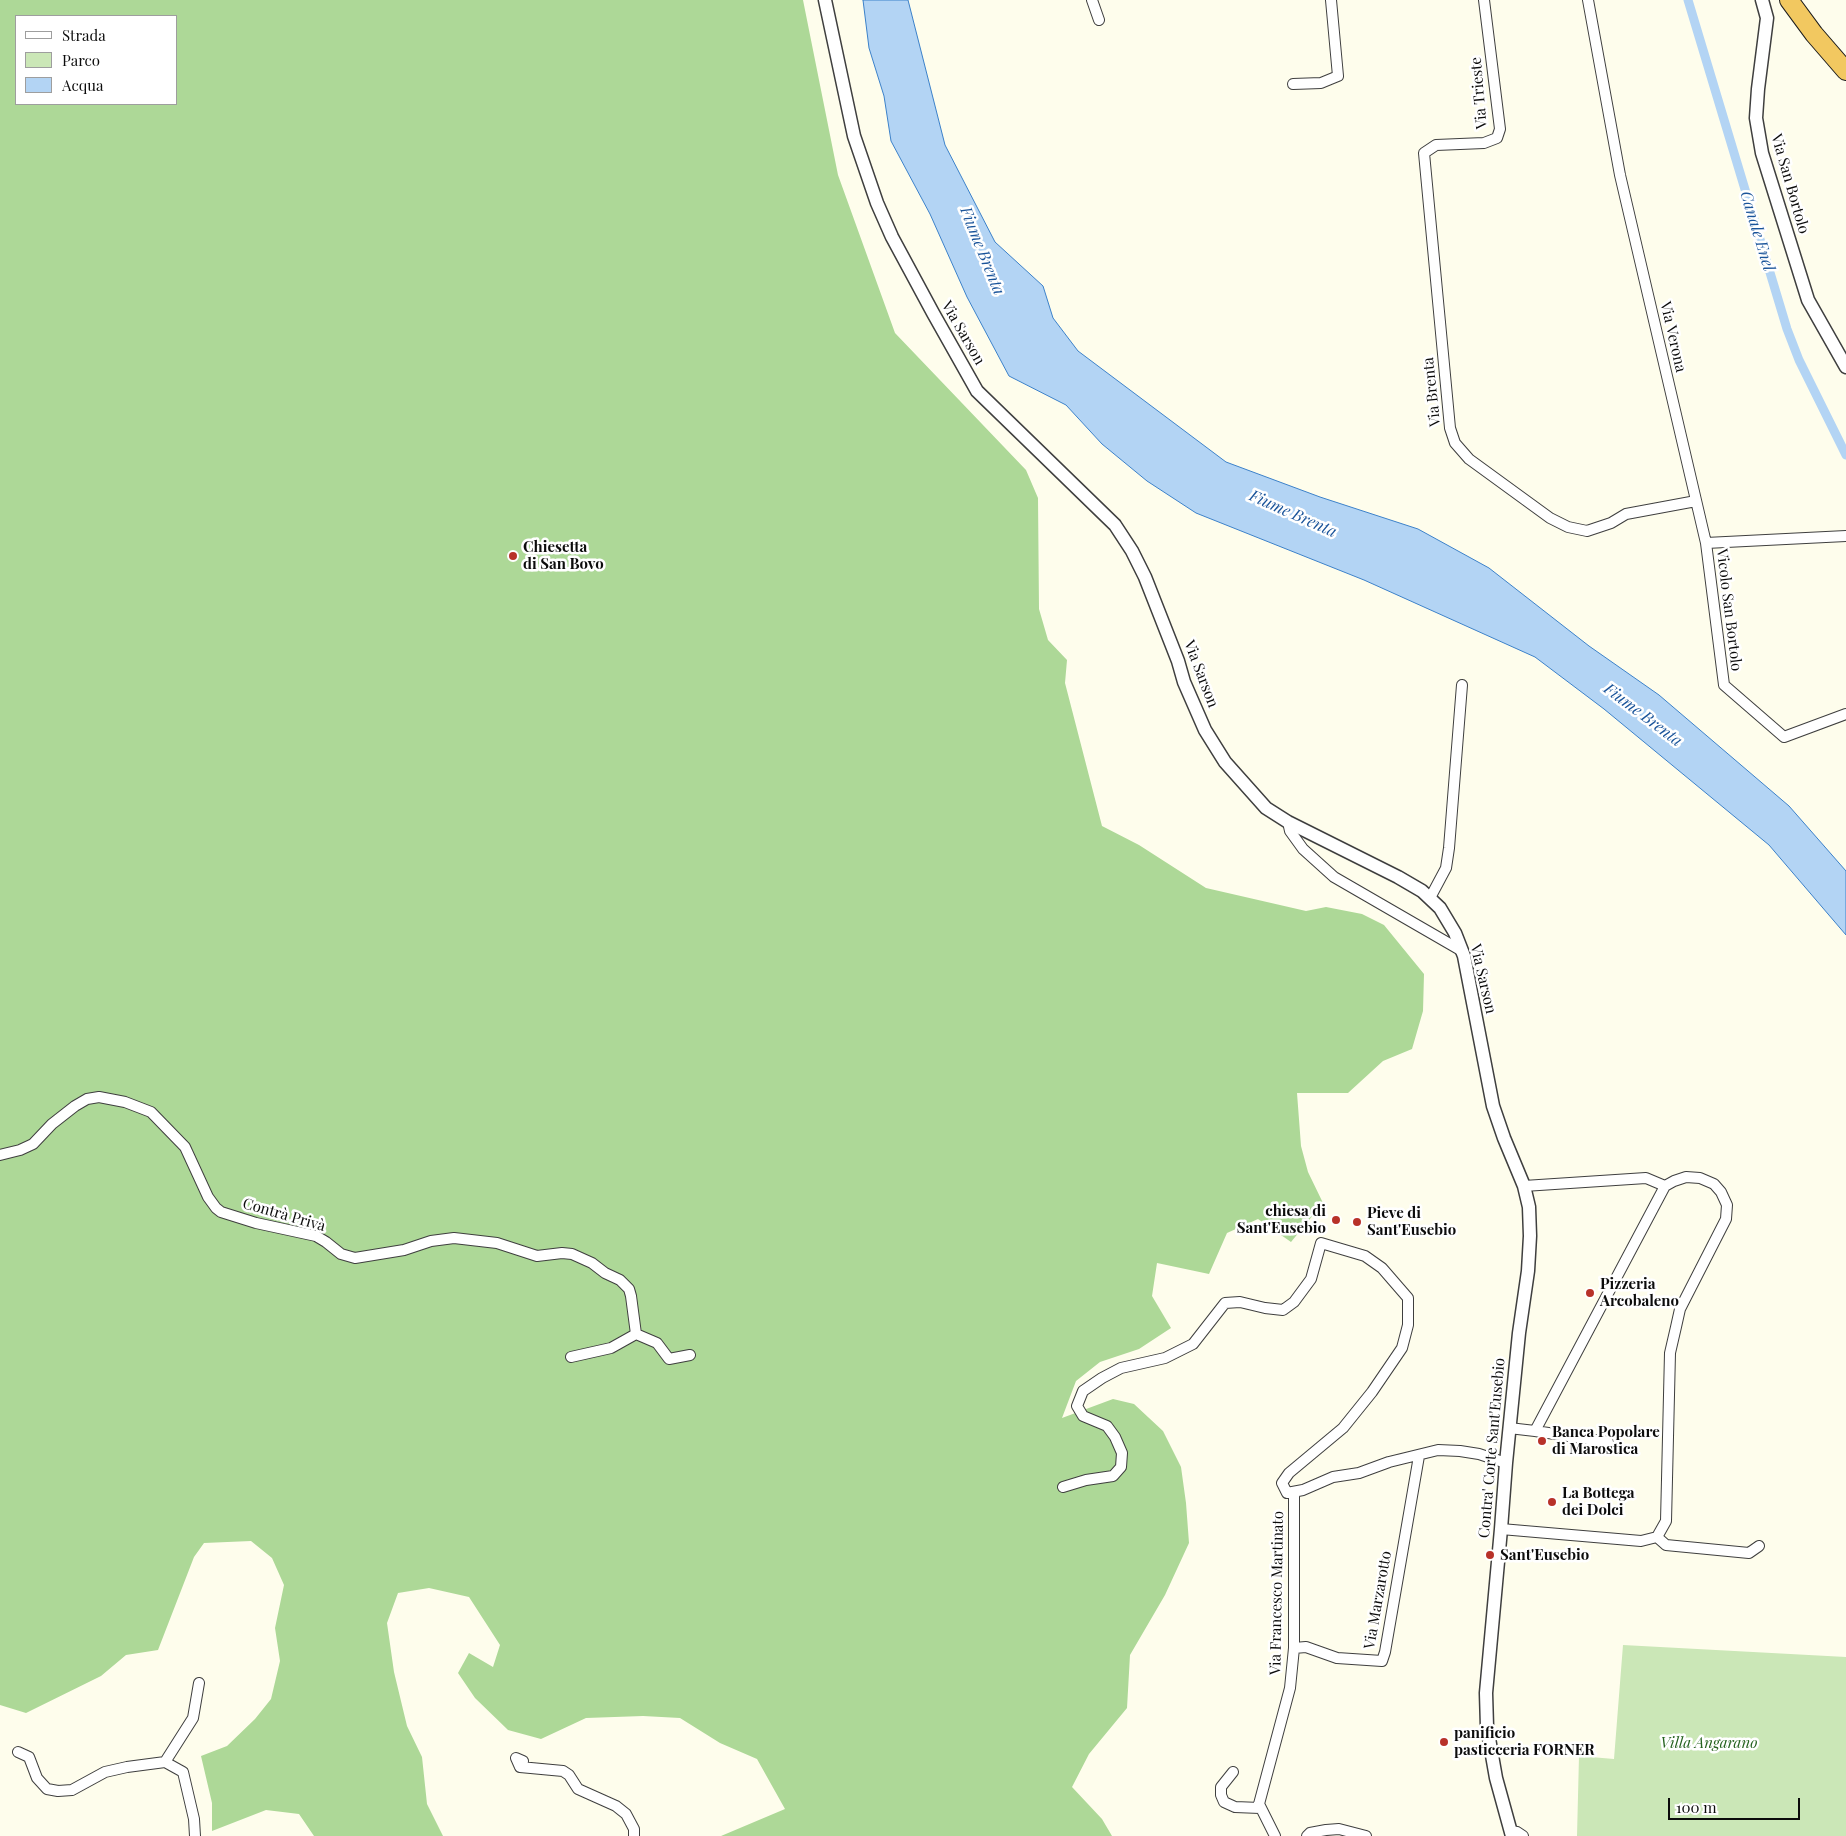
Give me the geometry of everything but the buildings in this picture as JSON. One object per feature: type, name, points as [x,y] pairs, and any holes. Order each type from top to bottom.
[{"type":"highway","points":[[1789,0],[1814,34],[1846,71]]},
{"type":"street","name":"Via Sarson","points":[[825,0],[854,136],[877,203],[892,237],[977,390],[1115,525],[1132,551],[1145,577],[1175,652],[1184,682],[1205,730],[1225,762],[1266,808],[1288,822],[1398,877],[1430,898],[1440,908],[1455,933],[1462,952],[1493,1106],[1524,1186]]},
{"type":"street","points":[[1092,0],[1099,20]]},
{"type":"street","points":[[1293,84],[1322,83],[1338,76],[1331,0]]},
{"type":"street","name":"Via Trieste","points":[[1424,153],[1436,145],[1484,143],[1497,138],[1500,129],[1484,0]]},
{"type":"street","name":"Via Verona","points":[[1588,0],[1620,175],[1706,543]]},
{"type":"street","name":"Via San Bortolo","points":[[1762,0],[1767,18],[1756,118],[1762,153],[1808,300],[1846,366]]},
{"type":"street","name":"Via Brenta","points":[[1424,153],[1450,428],[1455,443],[1469,459],[1550,518],[1568,527],[1587,531],[1626,514],[1696,501]]},
{"type":"street","points":[[1706,543],[1846,536]]},
{"type":"street","name":"Vicolo San Bortolo","points":[[1706,543],[1724,685],[1784,737],[1846,714]]},
{"type":"street","points":[[1430,898],[1446,868],[1462,685]]},
{"type":"street","points":[[1288,822],[1290,830],[1303,849],[1334,877],[1462,952]]},
{"type":"street","name":"Contrà Privà","points":[[0,1155],[20,1150],[33,1144],[52,1124],[87,1099],[106,1098],[132,1104],[145,1108],[156,1116],[186,1147],[208,1197],[221,1212],[256,1223],[316,1236],[341,1254],[355,1258],[404,1250],[431,1241],[454,1238],[497,1243],[537,1256],[562,1253],[581,1257],[620,1280],[629,1289],[632,1296],[636,1334]]},
{"type":"street","points":[[1501,1529],[1641,1541],[1657,1537],[1666,1521],[1670,1353],[1680,1309],[1726,1219],[1727,1205],[1721,1192],[1714,1184],[1700,1178],[1686,1177],[1665,1186],[1535,1431]]},
{"type":"street","points":[[1524,1186],[1646,1178],[1665,1186]]},
{"type":"street","name":"Contra' Corte Sant'Eusebio","points":[[1511,1833],[1496,1778],[1486,1719],[1486,1693],[1506,1464],[1530,1236],[1529,1207],[1524,1186]]},
{"type":"street","points":[[1063,1487],[1091,1479],[1113,1476],[1121,1467],[1122,1453],[1115,1437],[1107,1426],[1083,1416],[1077,1406],[1083,1391],[1121,1368],[1165,1358],[1193,1344],[1225,1303],[1240,1302],[1283,1310],[1294,1302],[1311,1279],[1321,1243],[1366,1256],[1382,1268],[1408,1298],[1408,1324],[1402,1348],[1359,1410],[1343,1428],[1289,1473],[1282,1483],[1287,1493],[1304,1490],[1333,1477],[1359,1473],[1389,1462],[1438,1450],[1479,1454],[1506,1464]]},
{"type":"street","points":[[571,1357],[611,1348],[636,1334],[657,1343],[669,1359],[690,1355]]},
{"type":"street","points":[[1510,1428],[1608,1442]]},
{"type":"street","name":"Via Marzarotto","points":[[1294,1648],[1306,1647],[1337,1658],[1382,1662],[1386,1652],[1419,1456]]},
{"type":"street","name":"Via Francesco Martinato","points":[[1260,1808],[1259,1804],[1290,1688],[1294,1648],[1294,1492]]},
{"type":"street","points":[[1657,1537],[1666,1545],[1749,1553],[1759,1546]]},
{"type":"street","points":[[165,1762],[193,1718],[199,1683]]},
{"type":"street","points":[[18,1752],[29,1757],[37,1778],[47,1789],[58,1791],[72,1790],[106,1772],[165,1762],[183,1772],[194,1819],[195,1836]]},
{"type":"street","points":[[523,1761],[516,1758],[520,1767],[564,1771],[578,1789],[616,1806],[626,1814],[634,1829],[634,1836]]},
{"type":"street","points":[[1233,1772],[1220,1787],[1224,1802],[1235,1807],[1260,1808],[1275,1836]]},
{"type":"street","points":[[1307,1836],[1326,1830],[1339,1829],[1366,1836]]},
{"type":"street","points":[[1511,1833],[1517,1832],[1523,1836]]},
{"type":"green space","points":[[0,0],[803,0],[838,175],[895,333],[1026,470],[1038,498],[1039,609],[1048,640],[1067,660],[1065,683],[1102,826],[1139,845],[1206,888],[1306,911],[1326,907],[1362,914],[1384,925],[1424,974],[1423,1011],[1412,1049],[1383,1061],[1348,1093],[1297,1093],[1301,1146],[1308,1172],[1323,1203],[1291,1242],[1258,1219],[1227,1233],[1209,1274],[1157,1263],[1152,1296],[1171,1328],[1139,1349],[1100,1362],[1076,1381],[1062,1418],[1113,1399],[1134,1404],[1163,1431],[1181,1467],[1186,1503],[1189,1543],[1165,1595],[1130,1655],[1127,1708],[1089,1754],[1072,1787],[1102,1819],[1112,1836],[721,1836],[785,1809],[757,1759],[720,1743],[680,1718],[643,1716],[586,1718],[541,1739],[508,1730],[475,1698],[458,1673],[469,1653],[493,1667],[500,1645],[469,1597],[429,1588],[398,1593],[387,1623],[394,1672],[407,1726],[422,1757],[427,1804],[443,1836],[314,1836],[299,1814],[266,1810],[212,1831],[212,1803],[201,1756],[227,1746],[255,1719],[271,1699],[280,1661],[275,1628],[284,1585],[272,1558],[251,1541],[204,1543],[194,1557],[158,1650],[126,1655],[101,1676],[26,1713],[0,1705]]},
{"type":"green space","name":"Villa Angarano","points":[[1623,1645],[1846,1657],[1846,1836],[1577,1836],[1579,1756],[1614,1759]]},
{"type":"water","name":"Fiume Brenta","points":[[863,0],[908,0],[945,145],[995,242],[1043,286],[1053,318],[1078,351],[1226,462],[1320,497],[1418,529],[1489,568],[1589,646],[1659,695],[1789,806],[1846,871],[1846,935],[1769,845],[1604,709],[1535,657],[1364,580],[1196,513],[1147,481],[1102,444],[1066,405],[1009,376],[967,297],[930,214],[891,141],[884,96],[869,48]]},
{"type":"waterway","name":"Canale Enel","points":[[1688,0],[1787,329],[1799,360],[1846,455]]},
{"type":"place","name":"Chiesetta di San Bovo","points":[[513,556]]},
{"type":"place","name":"chiesa di Sant'Eusebio","points":[[1336,1220]]},
{"type":"place","name":"Pieve di Sant'Eusebio","points":[[1357,1222]]},
{"type":"place","name":"Pizzeria Arcobaleno","points":[[1590,1293]]},
{"type":"place","name":"Banca Popolare di Marostica","points":[[1542,1441]]},
{"type":"place","name":"La Bottega dei Dolci","points":[[1552,1502]]},
{"type":"place","name":"Sant'Eusebio","points":[[1490,1555]]},
{"type":"place","name":"panificio pasticceria FORNER","points":[[1444,1742]]}]
